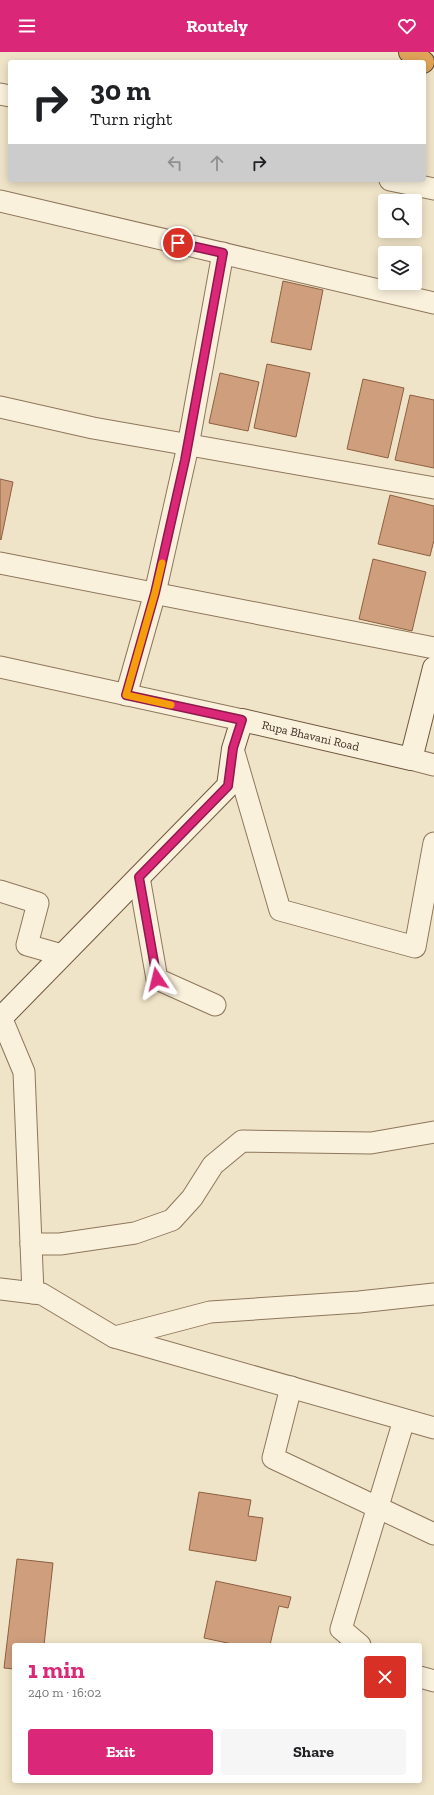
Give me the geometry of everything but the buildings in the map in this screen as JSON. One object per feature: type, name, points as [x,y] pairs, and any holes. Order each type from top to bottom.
[{"type":"highway","points":[[410,52],[421,60]]},
{"type":"highway","points":[[426,64],[434,70]]},
{"type":"street","points":[[400,182],[434,189]]},
{"type":"street","points":[[0,201],[434,303]]},
{"type":"street","points":[[126,695],[155,593],[188,446],[223,253]]},
{"type":"street","points":[[0,406],[93,428],[188,446],[434,488]]},
{"type":"street","points":[[0,563],[434,648]]},
{"type":"street","name":"Rupa Bhavani Road","points":[[0,667],[242,720],[434,765]]},
{"type":"street","points":[[411,759],[434,668]]},
{"type":"street","points":[[33,1292],[24,1072],[1,1018],[228,786],[233,748],[242,720]]},
{"type":"street","points":[[233,748],[280,910],[414,947],[434,843]]},
{"type":"street","points":[[139,877],[157,979],[215,1005]]},
{"type":"street","points":[[0,891],[38,903],[27,945],[62,955]]},
{"type":"street","points":[[31,1244],[60,1244],[135,1233],[172,1220],[192,1198],[213,1165],[242,1141],[372,1143],[434,1132]]},
{"type":"street","points":[[0,1289],[42,1294],[114,1337],[434,1428]]},
{"type":"street","points":[[114,1337],[210,1312],[359,1302],[434,1294]]},
{"type":"street","points":[[291,1387],[273,1458],[434,1534]]},
{"type":"street","points":[[358,1643],[341,1629],[404,1420]]},
{"type":"street","points":[[422,1678],[434,1681]]},
{"type":"slow traffic","points":[[162,563],[126,695],[171,705]]},
{"type":"route","points":[[157,979],[139,877],[228,786],[233,748],[242,720],[126,695],[155,593],[185,460],[223,253],[178,243]]}]
